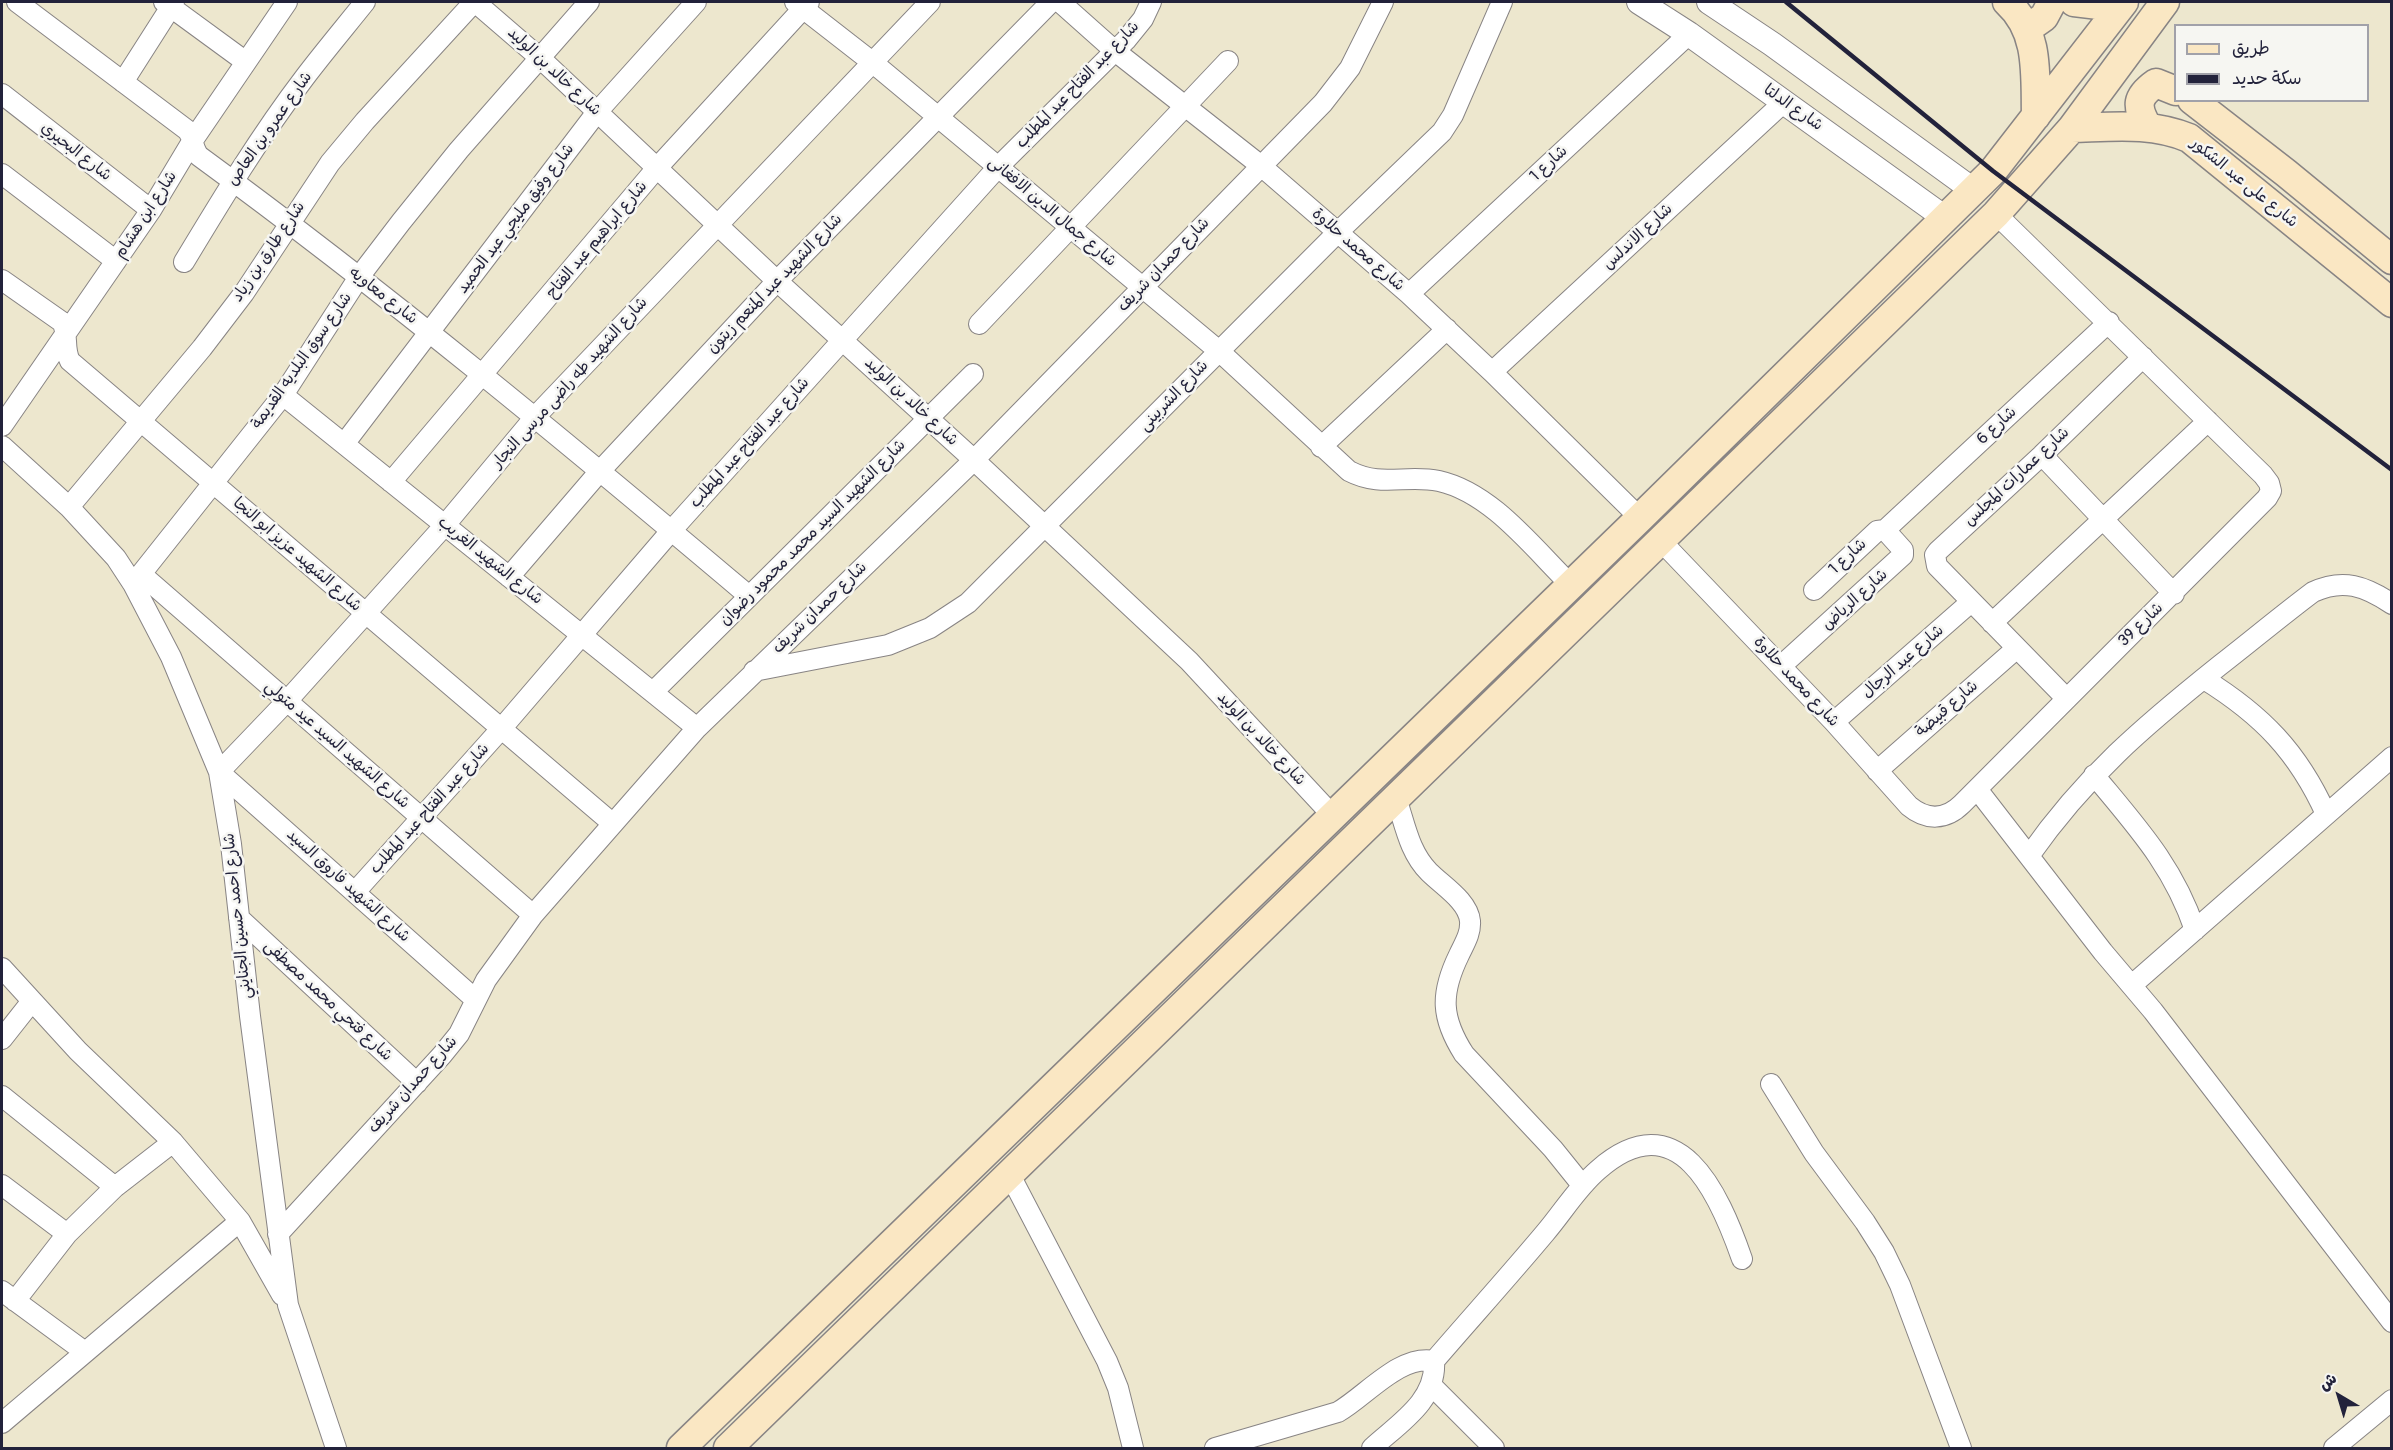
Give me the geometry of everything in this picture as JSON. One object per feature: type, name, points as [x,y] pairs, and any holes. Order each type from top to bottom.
[{"type":"main road","points":[[2007,2],[2021,17],[2027,29],[2034,56],[2036,116]]},
{"type":"main road","points":[[2027,29],[2044,17],[2052,2]]},
{"type":"main road","points":[[2074,2],[2099,5],[2123,2]]},
{"type":"main road","points":[[681,1449],[1640,518],[1993,171],[2123,2]]},
{"type":"main road","points":[[728,1449],[1996,214],[2072,128],[2165,2]]},
{"type":"main road","name":"شارع على عبد الشكور","points":[[2130,51],[2174,86]]},
{"type":"main road","points":[[2147,126],[2139,111],[2140,99],[2145,91],[2156,83],[2174,91]]},
{"type":"main road","name":"شارع على عبد الشكور","points":[[2194,102],[2286,173],[2391,261]]},
{"type":"main road","name":"شارع على عبد الشكور","points":[[2072,128],[2147,126],[2189,138],[2391,303]]},
{"type":"main road","points":[[1403,748],[1426,769]]},
{"type":"street","name":"شارع معاويه","points":[[17,2],[187,130],[199,156],[289,222],[484,375],[749,596]]},
{"type":"street","name":"شارع ابن هشام","points":[[2,426],[151,210],[193,140],[287,2]]},
{"type":"street","name":"شارع عمرو بن العاص","points":[[184,262],[233,181],[304,78],[365,2]]},
{"type":"street","name":"شارع خالد بن الوليد","points":[[475,2],[540,57],[656,169],[974,460],[1189,661],[1333,816]]},
{"type":"street","name":"شارع طارق بن زياد","points":[[69,507],[141,422],[244,293],[289,222],[347,142],[475,2]]},
{"type":"street","name":"شارع سوق البلديه القديمة","points":[[137,579],[283,395],[359,277],[459,150],[590,2]]},
{"type":"street","name":"شارع وفيق مليجي عبد الحميد","points":[[344,444],[597,112],[696,2]]},
{"type":"street","name":"شارع الشهيد طه راضى مرسى النجار","points":[[219,771],[366,614],[535,417],[930,2]]},
{"type":"street","name":"شارع الشهيد عبد المنعم زيتون","points":[[509,577],[600,471],[777,281],[1051,2]]},
{"type":"street","name":"شارع محمد حلاوة","points":[[1060,2],[1115,51],[1260,165],[1409,294],[1640,518]]},
{"type":"street","name":"شارع عبد الفتاح عبد المطلب","points":[[355,892],[501,729],[671,531],[999,167],[1135,30],[1151,2]]},
{"type":"street","name":"شارع حمدان شريف","points":[[278,1234],[459,1034],[486,980],[533,915],[697,728],[974,460],[1337,86],[1362,48],[1383,2]]},
{"type":"street","name":"شارع الشربينى","points":[[754,671],[888,645],[930,628],[968,603],[1045,528],[1218,351],[1435,139],[1448,124],[1502,2]]},
{"type":"street","name":"شارع الدلتا","points":[[1639,2],[1689,34],[1945,218]]},
{"type":"street","points":[[1709,2],[1973,190]]},
{"type":"street","points":[[123,82],[169,3],[246,62]]},
{"type":"street","name":"شارع جمال الدين الافغانى","points":[[802,4],[1218,351],[1349,471],[1380,481],[1423,479],[1469,492],[1496,511],[1571,585]]},
{"type":"street","name":"شارع ابراهيم عبد الفتاح","points":[[392,482],[656,169],[802,4]]},
{"type":"street","name":"شارع 1","points":[[1409,294],[1689,34]]},
{"type":"street","points":[[979,324],[1228,61]]},
{"type":"street","name":"شارع البحيري","points":[[2,94],[151,210]]},
{"type":"street","name":"شارع الاندلس","points":[[1492,372],[1784,102]]},
{"type":"street","points":[[1830,134],[1852,102]]},
{"type":"street","points":[[2,174],[116,261]]},
{"type":"street","points":[[1992,623],[2208,421],[1996,214]]},
{"type":"street","name":"شارع الشهيد عزيز ابو النجا","points":[[3,283],[58,319],[64,326],[66,351],[70,361],[612,823]]},
{"type":"street","name":"شارع 6","points":[[1885,530],[2109,322]]},
{"type":"street","points":[[1321,447],[1447,329]]},
{"type":"street","name":"شارع عمارات المجلس","points":[[1971,602],[1937,566],[1935,555],[2143,357]]},
{"type":"street","name":"شارع الشهيد السيد محمد محمود رضوان","points":[[653,692],[973,374]]},
{"type":"street","name":"شارع الشهيد الغريب","points":[[283,395],[697,728]]},
{"type":"street","name":"شارع 39","points":[[1936,817],[1955,811],[2174,594],[2267,498],[2271,491],[2263,475],[2208,421]]},
{"type":"street","name":"شارع احمد حسين الجنايني","points":[[2,446],[69,507],[137,579],[189,695],[219,771],[231,844],[288,1305],[336,1449]]},
{"type":"street","points":[[2042,455],[2174,594]]},
{"type":"street","name":"شارع 1","points":[[1814,590],[1877,531],[1885,530]]},
{"type":"street","name":"شارع الرياض","points":[[1781,666],[1904,555],[1903,550],[1885,530]]},
{"type":"street","name":"شارع محمد حلاوة","points":[[1660,540],[1834,722],[1917,813],[1936,817]]},
{"type":"street","name":"شارع الشهيد السيد عيد متولي","points":[[137,579],[287,701],[533,915]]},
{"type":"street","points":[[2029,856],[2060,814],[2094,775],[2140,731],[2304,599],[2323,587],[2345,584],[2356,585],[2375,593],[2391,604]]},
{"type":"street","points":[[1971,602],[2066,699]]},
{"type":"street","name":"شارع عبد الرجال","points":[[1834,722],[1971,602]]},
{"type":"street","name":"شارع قبيضة","points":[[1877,771],[2017,648]]},
{"type":"street","points":[[2204,679],[2246,707],[2282,742],[2314,789],[2326,814]]},
{"type":"street","points":[[2132,985],[2391,757]]},
{"type":"street","name":"شارع الشهيد فاروق السيد","points":[[219,771],[476,1000]]},
{"type":"street","points":[[2094,775],[2163,860],[2176,884],[2195,930]]},
{"type":"street","points":[[1977,789],[2103,952],[2132,985],[2391,1322]]},
{"type":"street","points":[[1395,798],[1410,845],[1420,863],[1461,902],[1469,915],[1470,931],[1448,976],[1446,992],[1449,1025],[1455,1041],[1464,1054],[1553,1149],[1578,1180]]},
{"type":"street","name":"شارع فتحي محمد مصطفى","points":[[239,918],[417,1083]]},
{"type":"street","points":[[2,968],[78,1051],[173,1142],[240,1221],[288,1305]]},
{"type":"street","points":[[2,1039],[32,1001]]},
{"type":"street","points":[[1771,1084],[1814,1154],[1865,1222],[1884,1252],[1900,1285],[1961,1449]]},
{"type":"street","points":[[2,1095],[115,1187]]},
{"type":"street","points":[[84,1352],[8,1296],[115,1187],[173,1142]]},
{"type":"street","points":[[1372,1449],[1419,1404],[1432,1386],[1434,1361],[1543,1235],[1578,1180],[1633,1147],[1655,1145],[1677,1151],[1694,1166],[1724,1212],[1742,1259]]},
{"type":"street","points":[[1010,1175],[1107,1361],[1118,1388],[1133,1449]]},
{"type":"street","points":[[2,1185],[67,1234]]},
{"type":"street","points":[[2,1423],[240,1221]]},
{"type":"street","points":[[1215,1449],[1338,1412],[1352,1405],[1380,1379],[1392,1372],[1422,1358],[1434,1361]]},
{"type":"street","points":[[1432,1386],[1494,1449]]},
{"type":"street","points":[[2334,1449],[2391,1400]]},
{"type":"railway","points":[[1786,2],[1993,171],[2392,470]]}]
